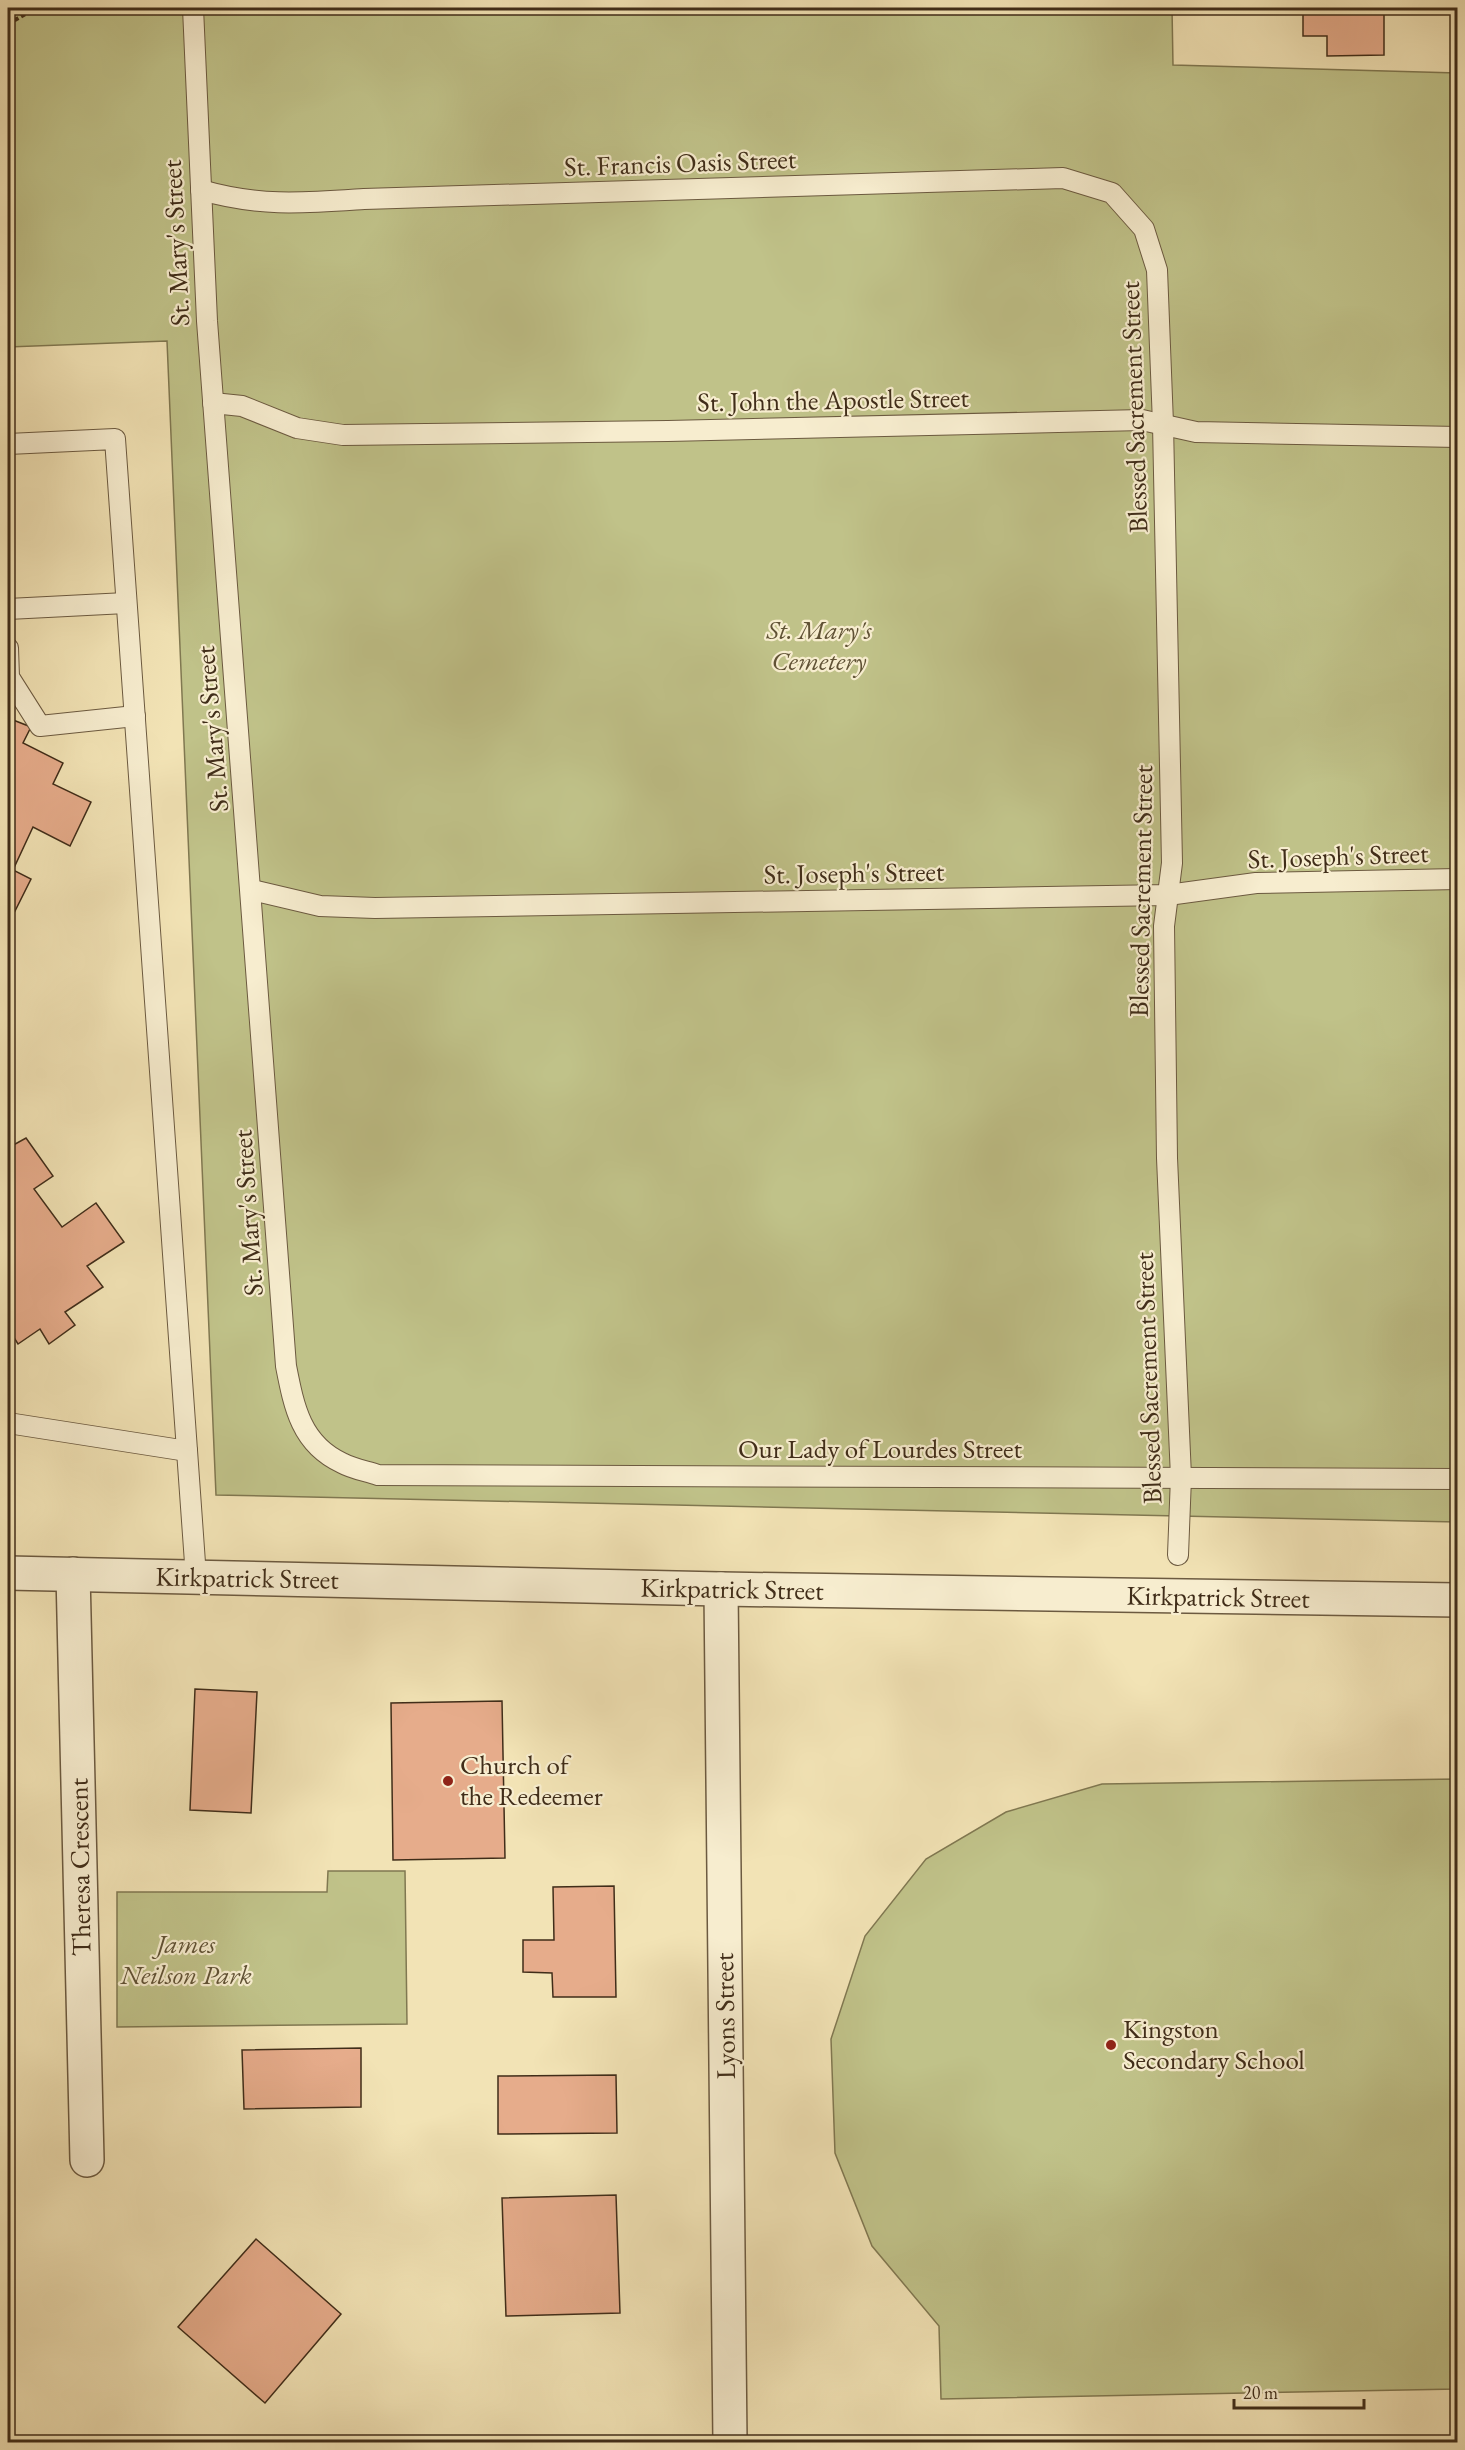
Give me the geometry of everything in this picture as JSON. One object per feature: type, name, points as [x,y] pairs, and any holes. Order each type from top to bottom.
[{"type":"street","name":"Kirkpatrick Street","points":[[8,1573],[721,1589],[1458,1600]]},
{"type":"street","name":"Theresa Crescent","points":[[73,1574],[87,2160]]},
{"type":"street","name":"Lyons Street","points":[[721,1589],[730,2442]]},
{"type":"lane","name":"St. Mary's Street","points":[[192,8],[207,321],[252,890],[286,1366],[294,1405],[311,1441]]},
{"type":"lane","name":"St. Francis Oasis Street","points":[[201,190],[231,199],[300,204],[364,199],[1063,178],[1112,193],[1144,229]]},
{"type":"lane","name":"Blessed Sacrement Street","points":[[1144,229],[1157,270],[1163,424],[1172,864],[1164,926],[1167,1158],[1181,1477],[1178,1555]]},
{"type":"lane","name":"St. John the Apostle Street","points":[[213,403],[242,406],[297,428],[343,435],[668,431],[1142,420],[1196,432],[1458,437]]},
{"type":"lane","points":[[8,444],[115,439],[196,1577]]},
{"type":"lane","points":[[8,609],[126,603]]},
{"type":"lane","points":[[8,648],[9,677],[40,726],[135,716]]},
{"type":"lane","name":"St. Joseph's Street","points":[[252,890],[320,906],[375,908],[1168,895],[1256,883],[1458,879]]},
{"type":"lane","points":[[8,1423],[187,1451]]},
{"type":"lane","name":"Our Lady of Lourdes Street","points":[[311,1441],[342,1463],[378,1475],[1458,1479]]},
{"type":"path","points":[[8,24],[36,8]]},
{"type":"green space","name":"St. Mary's Cemetery","points":[[8,8],[1172,8],[1173,65],[1457,73],[1457,1522],[216,1495],[167,341],[8,347]]},
{"type":"green space","name":"Kingston Secondary School","points":[[1457,1779],[1457,2389],[941,2399],[939,2326],[872,2246],[835,2153],[831,2039],[865,1936],[926,1859],[1006,1812],[1102,1784]]},
{"type":"green space","name":"James Neilson Park","points":[[328,1871],[405,1871],[407,2024],[117,2027],[117,1892],[327,1892]]},
{"type":"building","points":[[1213,8],[1268,8],[1268,10],[1213,10]]},
{"type":"building","points":[[1303,8],[1384,8],[1384,55],[1327,56],[1327,36],[1303,36]]},
{"type":"building","points":[[8,718],[31,727],[23,743],[63,763],[53,784],[91,802],[70,846],[33,827],[13,870],[31,879],[10,921],[8,920]]},
{"type":"building","points":[[26,1138],[53,1176],[34,1189],[62,1227],[96,1203],[124,1242],[87,1266],[103,1287],[65,1312],[75,1325],[49,1344],[40,1329],[18,1344],[8,1328],[8,1148]]},
{"type":"building","points":[[195,1689],[257,1692],[251,1813],[190,1810]]},
{"type":"building","name":"Church of the Redeemer","points":[[502,1701],[505,1858],[393,1860],[391,1703]]},
{"type":"building","points":[[614,1886],[616,1997],[553,1997],[552,1973],[523,1972],[523,1940],[554,1940],[553,1887]]},
{"type":"building","points":[[361,2048],[361,2107],[244,2109],[242,2050]]},
{"type":"building","points":[[616,2075],[617,2133],[498,2134],[498,2076]]},
{"type":"building","points":[[616,2195],[620,2313],[506,2316],[502,2198]]},
{"type":"building","points":[[256,2239],[341,2314],[265,2403],[178,2327]]},
{"type":"place","name":"Church of the Redeemer","points":[[448,1781]]},
{"type":"place","name":"Kingston Secondary School","points":[[1111,2045]]}]
